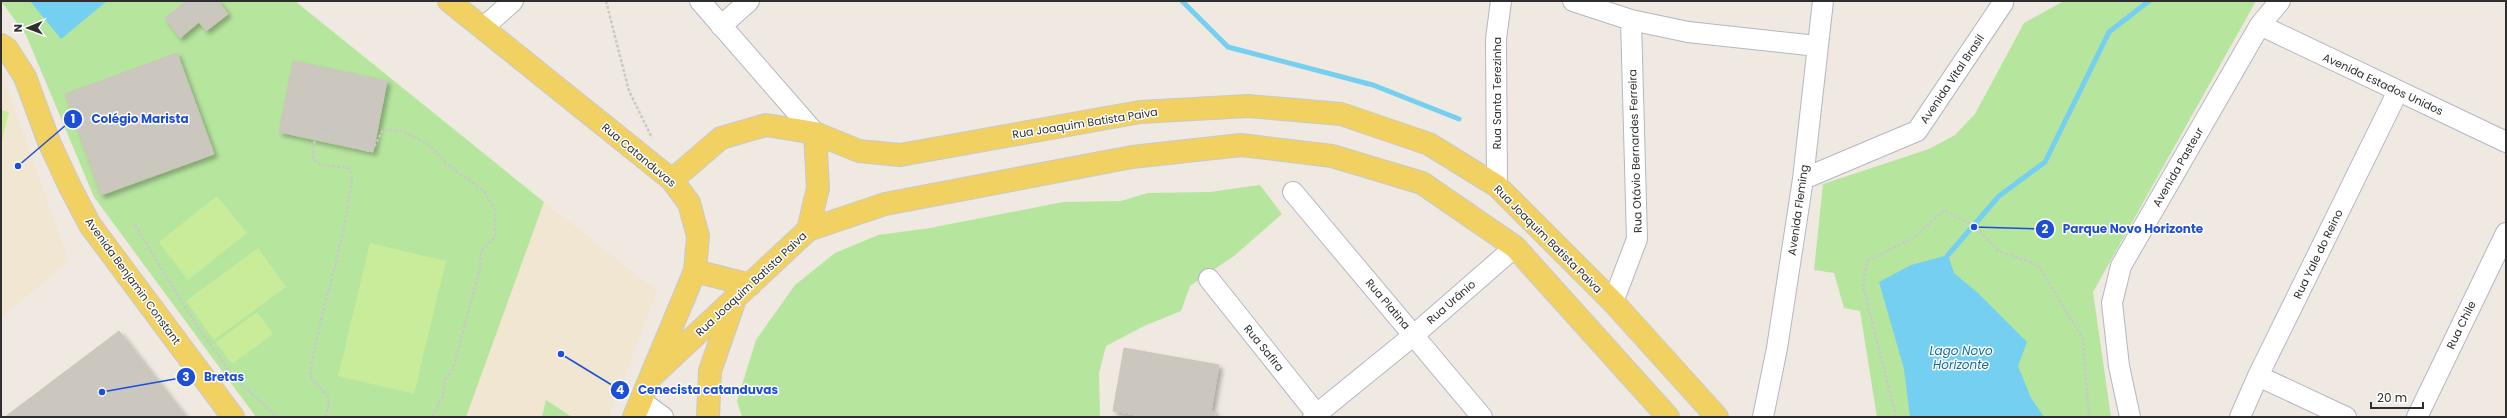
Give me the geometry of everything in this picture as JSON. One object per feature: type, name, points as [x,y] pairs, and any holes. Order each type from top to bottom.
[{"type":"main road","name":"Rua Catanduvas","points":[[449,1],[672,180],[689,203],[698,236],[695,271],[638,409]]},
{"type":"main road","name":"Avenida Benjamin Constant","points":[[3,44],[25,77],[49,142],[70,187],[90,224],[233,417]]},
{"type":"main road","name":"Rua Joaquim Batista Paiva","points":[[672,180],[721,138],[766,125],[814,133],[858,152],[900,155],[1140,112],[1248,106],[1341,114],[1429,144],[1497,186],[1613,302],[1717,417]]},
{"type":"main road","points":[[808,230],[818,188],[814,133]]},
{"type":"main road","name":"Rua Joaquim Batista Paiva","points":[[652,376],[808,230],[885,204],[1132,157],[1241,145],[1332,156],[1422,183],[1515,247],[1659,414]]},
{"type":"main road","points":[[695,271],[742,292],[710,371],[708,417]]},
{"type":"street","points":[[483,28],[513,1]]},
{"type":"street","points":[[700,1],[814,133]]},
{"type":"street","points":[[721,26],[749,1]]},
{"type":"street","name":"Rua Santa Terezinha","points":[[1497,186],[1496,39],[1501,1]]},
{"type":"street","points":[[1573,1],[1631,20],[1688,32],[1817,46]]},
{"type":"street","name":"Avenida Fleming","points":[[1763,417],[1777,348],[1803,179],[1823,1]]},
{"type":"street","name":"Avenida Pasteur","points":[[2130,417],[2119,366],[2112,303],[2121,266],[2260,25],[2280,1]]},
{"type":"street","name":"Avenida Vital Brasil","points":[[1803,179],[1917,131],[2003,2]]},
{"type":"street","name":"Rua Otávio Bernardes Ferreira","points":[[1613,302],[1637,239],[1631,20]]},
{"type":"street","name":"Avenida Estados Unidos","points":[[2260,25],[2506,142]]},
{"type":"street","name":"Rua Yale do Reino","points":[[2240,417],[2258,376],[2398,91]]},
{"type":"street","name":"Rua Platina","points":[[1293,192],[1482,417]]},
{"type":"street","name":"Rua Chile","points":[[2417,417],[2506,233]]},
{"type":"street","name":"Rua Urânio","points":[[1316,416],[1414,335],[1515,247]]},
{"type":"street","name":"Rua Safira","points":[[1209,279],[1316,416]]},
{"type":"street","points":[[2258,376],[2346,417]]},
{"type":"street","points":[[638,409],[663,417]]},
{"type":"path","points":[[606,1],[629,91],[652,139]]},
{"type":"path","points":[[325,417],[330,401],[326,392],[317,386],[310,375],[316,337],[341,245],[352,175],[349,168],[321,165],[313,159],[313,145],[317,137],[324,134],[368,151],[375,145],[383,130],[402,131],[428,144],[447,164],[484,191],[495,210],[495,237],[481,251],[480,268],[454,365],[445,381],[443,395],[432,417]]},
{"type":"path","points":[[1896,417],[1863,286],[1867,261],[1915,237],[1944,210],[1976,227],[1997,250],[2038,265],[2083,339],[2089,417]]},
{"type":"path","points":[[136,224],[191,317],[232,375],[277,417]]},
{"type":"shaded area","points":[[1,71],[69,261],[1,318]]},
{"type":"shaded area","points":[[544,202],[657,291],[609,417],[466,417]]},
{"type":"green space","points":[[1,1],[295,1],[544,202],[466,417],[256,417],[94,197],[26,35]]},
{"type":"green space","points":[[2064,1],[2256,1],[2093,292],[2111,417],[1877,417],[1860,311],[1844,308],[1834,273],[1814,270],[1823,184],[1929,149],[1955,135],[1975,114],[2024,23]]},
{"type":"green space","points":[[1,110],[9,112],[1,144]]},
{"type":"green space","points":[[1260,185],[1282,214],[1234,256],[1190,286],[1181,311],[1144,326],[1106,346],[1099,373],[1100,417],[742,417],[737,401],[756,340],[795,285],[835,253],[878,235],[930,228],[1063,202],[1121,201],[1148,193],[1210,192]]},
{"type":"green space","points":[[217,196],[247,233],[188,280],[159,242]]},
{"type":"green space","points":[[370,243],[446,261],[414,394],[338,376]]},
{"type":"green space","points":[[258,248],[286,287],[214,340],[186,301]]},
{"type":"green space","points":[[257,312],[273,334],[232,364],[216,342]]},
{"type":"green space","points":[[546,400],[572,417],[542,417]]},
{"type":"water","points":[[30,1],[107,1],[61,39]]},
{"type":"water","name":"Lago Novo Horizonte","points":[[1948,255],[1954,273],[1978,293],[2027,342],[2018,366],[2031,398],[2044,417],[1910,417],[1904,369],[1879,282],[1911,265]]},
{"type":"building","points":[[187,1],[218,1],[228,14],[206,31],[199,22],[180,38],[165,18]]},
{"type":"building","points":[[177,53],[214,154],[101,195],[65,94]]},
{"type":"building","points":[[293,61],[387,81],[373,152],[279,132]]},
{"type":"building","points":[[119,331],[186,417],[5,417]]},
{"type":"building","points":[[1124,348],[1219,365],[1211,411],[1215,412],[1215,417],[1148,417],[1113,411]]},
{"type":"waterway","points":[[1182,1],[1228,47],[1373,85],[1459,119]]},
{"type":"waterway","points":[[1948,255],[1999,196],[2045,162],[2109,32],[2149,1]]},
{"type":"place","name":"Colégio Marista","points":[[18,166]]},
{"type":"place","name":"Parque Novo Horizonte","points":[[1974,227]]},
{"type":"place","name":"Cenecista catanduvas","points":[[561,354]]},
{"type":"place","name":"Bretas","points":[[102,392]]}]
